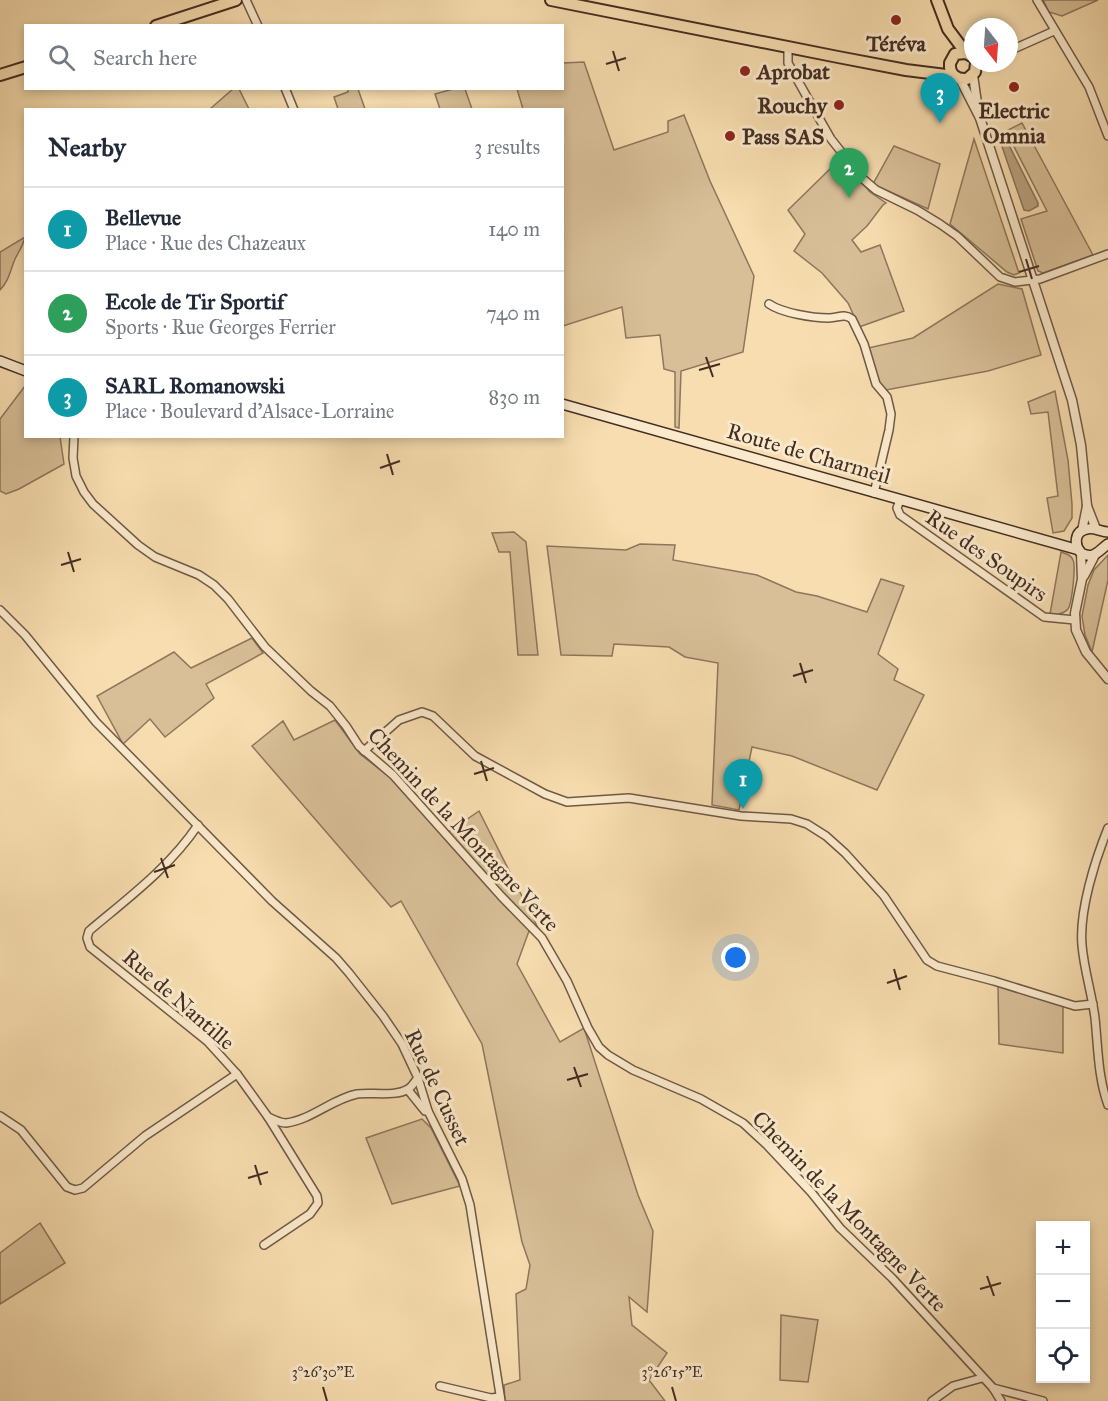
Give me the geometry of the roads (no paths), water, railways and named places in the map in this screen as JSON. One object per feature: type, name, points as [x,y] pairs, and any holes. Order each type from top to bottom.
[{"type":"main road","points":[[162,24],[236,0]]},
{"type":"main road","points":[[551,0],[906,70],[967,79],[970,72]]},
{"type":"main road","points":[[937,0],[948,29],[950,70],[957,77]]},
{"type":"main road","points":[[948,29],[964,49]]},
{"type":"main road","points":[[924,71],[951,60],[959,53],[964,56]]},
{"type":"main road","points":[[0,75],[24,68]]},
{"type":"main road","points":[[0,361],[24,370]]},
{"type":"main road","name":"Route de Charmeil","points":[[564,405],[1080,552]]},
{"type":"main road","points":[[1088,528],[1101,531],[1105,546],[1095,555],[1088,556],[1080,552],[1076,544],[1079,534],[1088,528]]},
{"type":"main road","name":"Route de Charmeil","points":[[1044,541],[1065,540],[1079,534]]},
{"type":"street","points":[[246,0],[257,24]]},
{"type":"street","points":[[1037,0],[1089,87],[1108,136]]},
{"type":"street","points":[[1018,47],[1054,31]]},
{"type":"street","points":[[788,48],[788,63],[820,121],[869,186],[940,224],[1000,277],[1015,282],[1040,279],[1108,254]]},
{"type":"street","points":[[975,72],[980,119]]},
{"type":"street","points":[[957,77],[980,119],[1072,400],[1081,445],[1087,506],[1079,534]]},
{"type":"street","points":[[286,90],[293,108]]},
{"type":"street","points":[[769,304],[776,309],[822,318],[843,315],[852,319],[864,344],[876,384],[889,401],[890,430],[874,493]]},
{"type":"street","name":"Chemin de la Montagne Verte","points":[[74,438],[73,458],[76,476],[93,504],[138,545],[155,557],[199,575],[214,585],[228,598],[265,647],[330,706],[358,746],[393,775],[501,896],[542,938],[567,981],[599,1047],[633,1070],[701,1099],[742,1123],[767,1145],[811,1192],[840,1228],[892,1278],[993,1388]]},
{"type":"street","name":"Rue des Soupirs","points":[[900,500],[897,508],[900,515],[1044,617],[1075,620]]},
{"type":"street","points":[[1087,506],[1101,531]]},
{"type":"street","points":[[1080,552],[1082,579],[1075,620],[1079,640],[1108,679]]},
{"type":"street","points":[[1082,579],[1095,555]]},
{"type":"street","name":"Rue de Cusset","points":[[0,610],[25,635],[96,722],[272,901],[336,958],[383,1016],[402,1044],[418,1078],[428,1111],[462,1179],[470,1205],[500,1399]]},
{"type":"street","points":[[364,751],[399,720],[422,712],[434,716],[475,756],[545,794],[567,802],[629,798],[741,816],[791,819],[807,824],[826,836],[845,853],[884,896],[927,960],[937,966],[1075,1006],[1093,1004]]},
{"type":"street","name":"Rue de Nantille","points":[[198,825],[184,846],[164,868],[90,931],[87,943],[135,985],[207,1041],[237,1074],[268,1117],[317,1196],[318,1203],[310,1214],[264,1245]]},
{"type":"street","points":[[1108,828],[1090,882],[1081,942],[1108,1105]]},
{"type":"street","points":[[0,1116],[21,1130],[67,1187],[75,1190],[83,1188],[145,1136],[237,1074]]},
{"type":"street","points":[[268,1117],[284,1123],[297,1120],[356,1094],[388,1094],[408,1090],[418,1078]]},
{"type":"street","points":[[408,1090],[425,1112],[428,1111]]},
{"type":"street","points":[[280,1138],[284,1123]]},
{"type":"street","points":[[932,1401],[953,1386],[982,1378]]},
{"type":"street","points":[[440,1386],[500,1399]]},
{"type":"street","points":[[993,1388],[1043,1401]]},
{"type":"street","points":[[993,1388],[1001,1401]]},
{"type":"street","points":[[1009,1401],[1013,1394]]},
{"type":"place","name":"Téréva","points":[[896,20]]},
{"type":"place","name":"Aprobat","points":[[745,71]]},
{"type":"place","name":"Electric Omnia","points":[[1014,87]]},
{"type":"place","name":"Rouchy","points":[[839,105]]},
{"type":"place","name":"SARL Romanowski","points":[[940,123]]},
{"type":"place","name":"Pass SAS","points":[[730,136]]},
{"type":"place","name":"Ecole de Tir Sportif","points":[[849,198]]},
{"type":"place","name":"Bellevue","points":[[743,809]]}]
